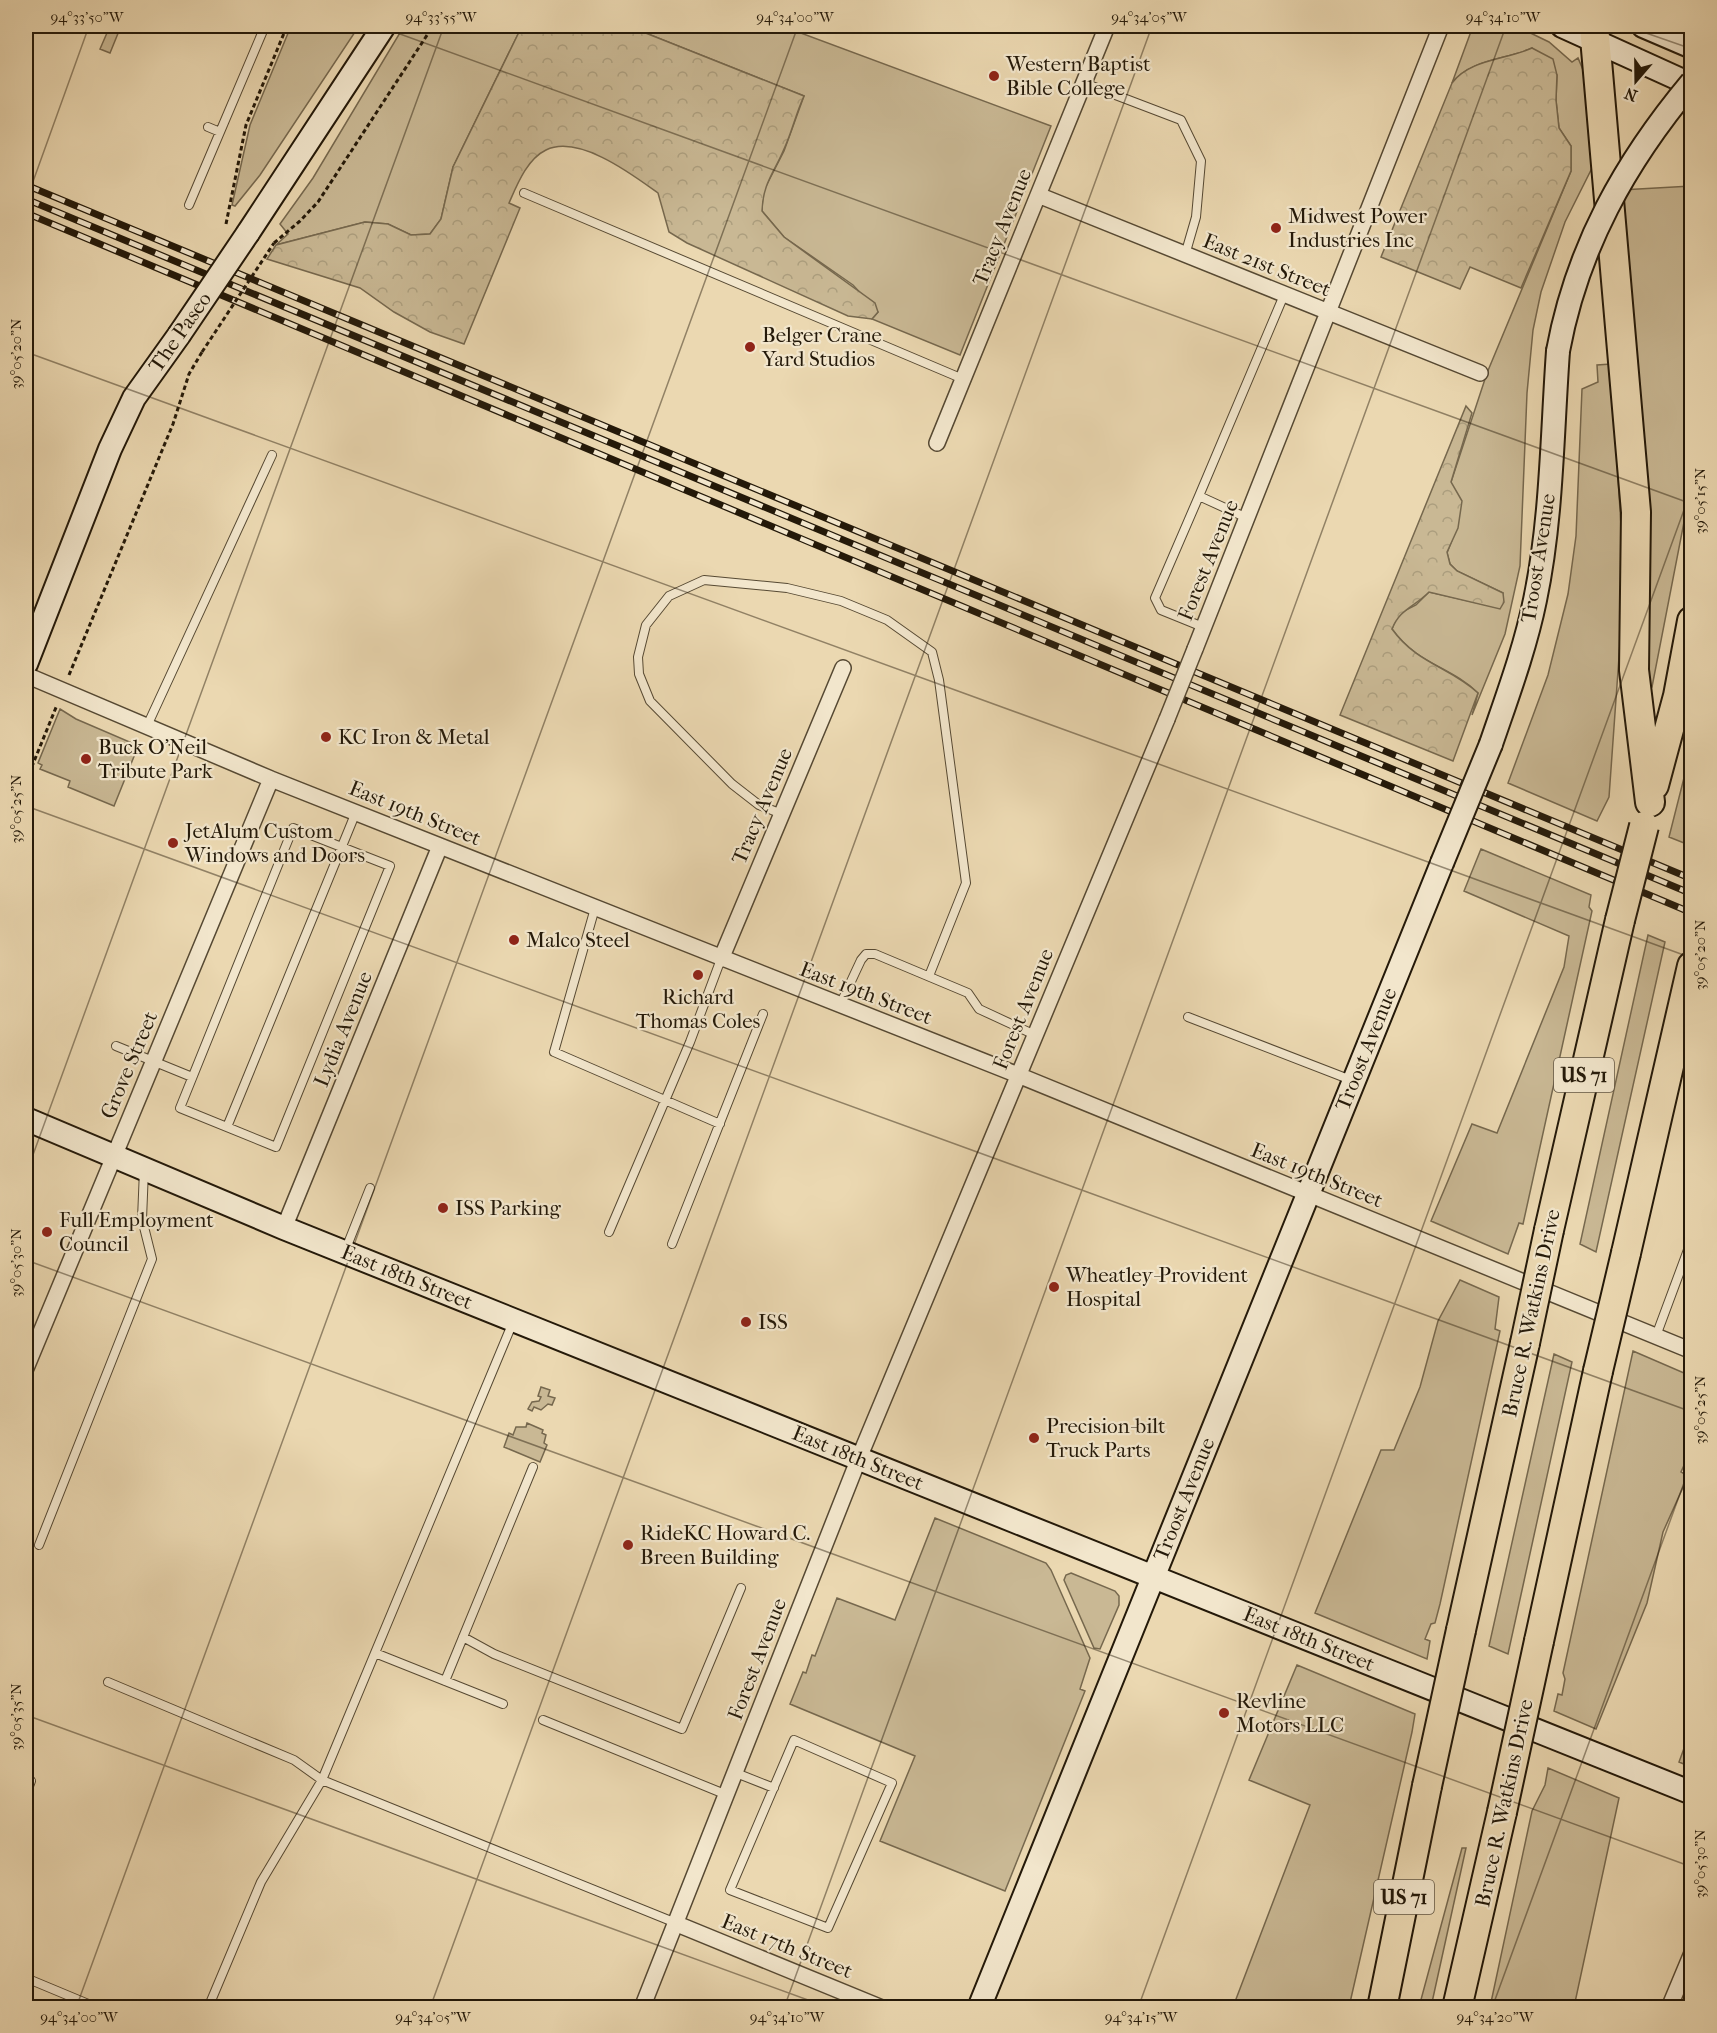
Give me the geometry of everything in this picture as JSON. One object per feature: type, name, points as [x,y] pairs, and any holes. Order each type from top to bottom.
[{"type":"highway","points":[[1595,33],[1636,512],[1634,670],[1647,814]]},
{"type":"highway","name":"Bruce R. Watkins Drive","points":[[1382,2007],[1427,1786],[1549,1230],[1620,920],[1678,696],[1692,621]]},
{"type":"highway","name":"Bruce R. Watkins Drive","points":[[1461,2001],[1598,1371],[1692,966]]},
{"type":"main road","name":"The Paseo","points":[[26,664],[110,449],[134,398],[248,233],[384,26]]},
{"type":"main road","points":[[1562,26],[1595,33],[1661,72],[1692,84]]},
{"type":"main road","points":[[1650,29],[1692,47]]},
{"type":"main road","name":"Troost Avenue","points":[[979,2007],[1491,744],[1514,679],[1535,601],[1547,515],[1558,351],[1565,309],[1590,243],[1625,171],[1658,123],[1692,84]]},
{"type":"main road","name":"East 18th Street","points":[[26,1119],[284,1228],[1692,1793]]},
{"type":"street","name":"Tracy Avenue","points":[[937,443],[1107,26]]},
{"type":"street","name":"Forest Avenue","points":[[642,2007],[677,1924],[859,1458],[1195,650],[1441,26]]},
{"type":"street","name":"East 21st Street","points":[[1038,195],[1480,374]]},
{"type":"street","name":"Tracy Avenue","points":[[721,959],[843,668]]},
{"type":"street","name":"East 19th Street","points":[[26,675],[271,779],[1018,1075],[1692,1351]]},
{"type":"street","name":"Grove Street","points":[[26,1368],[271,779]]},
{"type":"street","name":"Lydia Avenue","points":[[284,1228],[440,846]]},
{"type":"street","name":"East 17th Street","points":[[677,1924],[866,2003],[882,2007]]},
{"type":"street","points":[[1669,2007],[1692,1953]]},
{"type":"lane","points":[[189,204],[265,26]]},
{"type":"lane","points":[[1084,83],[1181,120],[1201,161],[1196,217],[1185,255]]},
{"type":"lane","points":[[208,127],[220,132]]},
{"type":"lane","points":[[524,193],[963,379]]},
{"type":"lane","points":[[1203,627],[1161,610],[1155,598],[1284,294]]},
{"type":"lane","points":[[147,726],[272,455]]},
{"type":"lane","points":[[1199,496],[1247,518]]},
{"type":"lane","points":[[782,814],[759,806],[732,784],[650,701],[639,674],[638,657],[646,625],[669,596],[704,580],[787,588],[842,601],[887,620],[932,652],[939,680],[966,883],[928,976]]},
{"type":"lane","points":[[227,1127],[356,812]]},
{"type":"lane","points":[[293,828],[390,866],[276,1146],[180,1108],[192,1077],[293,828]]},
{"type":"lane","points":[[595,908],[554,1052],[720,1124]]},
{"type":"lane","points":[[839,1005],[866,954],[875,954],[968,993],[980,1009],[1035,1035]]},
{"type":"lane","points":[[609,1232],[663,1100],[690,1042],[721,959]]},
{"type":"lane","points":[[672,1244],[763,1014]]},
{"type":"lane","points":[[1188,1017],[1353,1081]]},
{"type":"lane","points":[[116,1046],[192,1077]]},
{"type":"lane","points":[[39,1545],[152,1259],[142,1219],[144,1168]]},
{"type":"lane","points":[[344,1252],[370,1188]]},
{"type":"lane","points":[[1656,1336],[1692,1239]]},
{"type":"lane","points":[[208,2007],[261,1882],[322,1780],[514,1320]]},
{"type":"lane","points":[[445,1681],[533,1467]]},
{"type":"lane","points":[[463,1637],[494,1654],[682,1729],[741,1588]]},
{"type":"lane","points":[[375,1653],[503,1704]]},
{"type":"lane","points":[[108,1682],[294,1760],[322,1780],[677,1924]]},
{"type":"lane","points":[[543,1720],[727,1795]]},
{"type":"lane","points":[[794,1740],[892,1783],[828,1929],[730,1890],[774,1788],[794,1740]]},
{"type":"lane","points":[[736,1773],[774,1788]]},
{"type":"lane","points":[[26,1794],[31,1781]]},
{"type":"lane","points":[[26,1978],[98,2007]]},
{"type":"path","points":[[226,224],[246,124],[287,26]]},
{"type":"path","points":[[67,678],[173,424],[189,374],[274,243],[318,202],[433,26]]},
{"type":"path","points":[[26,781],[57,704]]},
{"type":"green space","points":[[110,26],[121,26],[110,53],[100,49]]},
{"type":"green space","points":[[291,26],[359,26],[260,175],[235,206],[232,205],[250,125]]},
{"type":"green space","points":[[404,26],[522,26],[453,167],[441,219],[430,234],[411,235],[388,224],[365,222],[276,245],[288,234],[280,224],[313,178]]},
{"type":"green space","points":[[522,26],[628,26],[804,96],[787,143],[767,185],[762,211],[784,237],[875,303],[878,312],[872,319],[848,316],[687,243],[669,232],[658,193],[620,167],[574,147],[546,150],[533,160],[523,173],[509,203],[520,208],[464,344],[430,332],[394,312],[360,288],[267,259],[276,245],[365,222],[388,224],[411,235],[430,234],[441,219],[453,167]]},
{"type":"green space","points":[[628,26],[782,26],[1051,126],[960,355],[872,319],[878,312],[853,285],[784,237],[762,211],[763,192],[784,151],[804,96]]},
{"type":"green space","points":[[1473,26],[1516,26],[1549,42],[1572,62],[1578,58],[1589,84],[1598,156],[1565,222],[1541,292],[1533,330],[1527,393],[1520,566],[1505,634],[1472,715],[1478,693],[1412,650],[1392,629],[1398,614],[1416,605],[1429,592],[1500,608],[1503,593],[1457,571],[1450,564],[1447,553],[1452,540],[1451,482],[1487,373],[1571,171],[1571,146],[1559,128],[1556,100],[1557,75],[1532,48],[1468,69],[1452,83]]},
{"type":"green space","points":[[1532,48],[1553,59],[1557,75],[1556,100],[1559,128],[1571,146],[1571,171],[1521,288],[1470,267],[1460,289],[1381,257],[1452,83],[1468,69]]},
{"type":"green space","points":[[1691,186],[1691,486],[1652,687],[1643,686],[1621,190]]},
{"type":"green space","points":[[1611,364],[1622,542],[1621,629],[1609,797],[1597,821],[1508,783],[1548,675],[1568,594],[1576,536],[1582,389],[1598,382],[1597,365]]},
{"type":"green space","points":[[1466,406],[1472,413],[1451,482],[1462,501],[1458,528],[1447,552],[1450,564],[1457,571],[1503,593],[1504,602],[1500,609],[1429,592],[1399,617],[1392,629],[1412,650],[1478,693],[1453,761],[1340,715]]},
{"type":"green space","name":"Buck O'Neil Tribute Park","points":[[60,709],[76,719],[132,743],[135,754],[114,806],[68,787],[70,781],[40,769],[42,765],[38,763]]},
{"type":"green space","points":[[1689,758],[1692,758],[1692,833],[1689,845],[1669,837]]},
{"type":"green space","points":[[1481,849],[1591,895],[1589,907],[1592,911],[1523,1224],[1519,1223],[1508,1254],[1431,1221],[1472,1124],[1497,1133],[1564,967],[1569,936],[1464,891]]},
{"type":"green space","points":[[1648,935],[1665,942],[1596,1252],[1580,1244]]},
{"type":"green space","points":[[1460,1280],[1499,1297],[1495,1329],[1500,1331],[1440,1604],[1435,1623],[1431,1624],[1425,1639],[1430,1641],[1427,1659],[1315,1613],[1381,1450],[1394,1450],[1420,1387],[1438,1321]]},
{"type":"green space","points":[[1633,1351],[1691,1376],[1691,1463],[1686,1461],[1681,1472],[1688,1476],[1663,1532],[1647,1603],[1596,1729],[1554,1711],[1558,1694],[1562,1695],[1565,1679],[1563,1673]]},
{"type":"green space","points":[[1554,1354],[1572,1362],[1508,1654],[1489,1646]]},
{"type":"green space","points":[[541,1387],[550,1390],[548,1396],[555,1398],[552,1405],[548,1404],[541,1410],[534,1407],[532,1411],[528,1409],[532,1402],[539,1401]]},
{"type":"green space","points":[[527,1423],[543,1430],[542,1433],[546,1435],[544,1443],[547,1445],[540,1462],[504,1447],[509,1433],[513,1435],[516,1427],[526,1427]]},
{"type":"green space","points":[[935,1518],[1046,1563],[1090,1658],[1080,1689],[1085,1691],[1005,1891],[880,1841],[915,1756],[790,1704],[803,1672],[806,1673],[812,1655],[815,1656],[837,1598],[895,1620]]},
{"type":"green space","points":[[1071,1573],[1115,1591],[1119,1596],[1119,1605],[1100,1649],[1094,1648],[1064,1580],[1066,1575]]},
{"type":"green space","points":[[1297,1665],[1415,1714],[1412,1732],[1349,2007],[1233,2007],[1310,1805],[1249,1780]]},
{"type":"green space","points":[[1691,1729],[1692,1767],[1679,1762]]},
{"type":"green space","points":[[1548,1768],[1619,1798],[1574,2007],[1490,2007],[1532,1811],[1545,1785]]},
{"type":"green space","points":[[1462,1848],[1466,1848],[1431,2007],[1419,2007]]},
{"type":"railway","points":[[26,185],[1692,879]]},
{"type":"railway","points":[[26,199],[1692,894]]},
{"type":"railway","points":[[26,213],[1692,913]]},
{"type":"place","name":"Western Baptist Bible College","points":[[994,76]]},
{"type":"place","name":"Midwest Power Industries Inc","points":[[1276,228]]},
{"type":"place","name":"Belger Crane Yard Studios","points":[[750,347]]},
{"type":"place","name":"KC Iron & Metal","points":[[326,737]]},
{"type":"place","name":"Buck O'Neil Tribute Park","points":[[86,759]]},
{"type":"place","name":"JetAlum Custom Windows and Doors","points":[[173,843]]},
{"type":"place","name":"Malco Steel","points":[[514,940]]},
{"type":"place","name":"Richard Thomas Coles","points":[[698,975]]},
{"type":"place","name":"ISS Parking","points":[[443,1208]]},
{"type":"place","name":"Full Employment Council","points":[[47,1232]]},
{"type":"place","name":"Wheatley-Provident Hospital","points":[[1054,1287]]},
{"type":"place","name":"ISS","points":[[746,1322]]},
{"type":"place","name":"Precision-bilt Truck Parts","points":[[1034,1438]]},
{"type":"place","name":"RideKC Howard C. Breen Building","points":[[628,1545]]},
{"type":"place","name":"Revline Motors LLC","points":[[1224,1713]]}]
